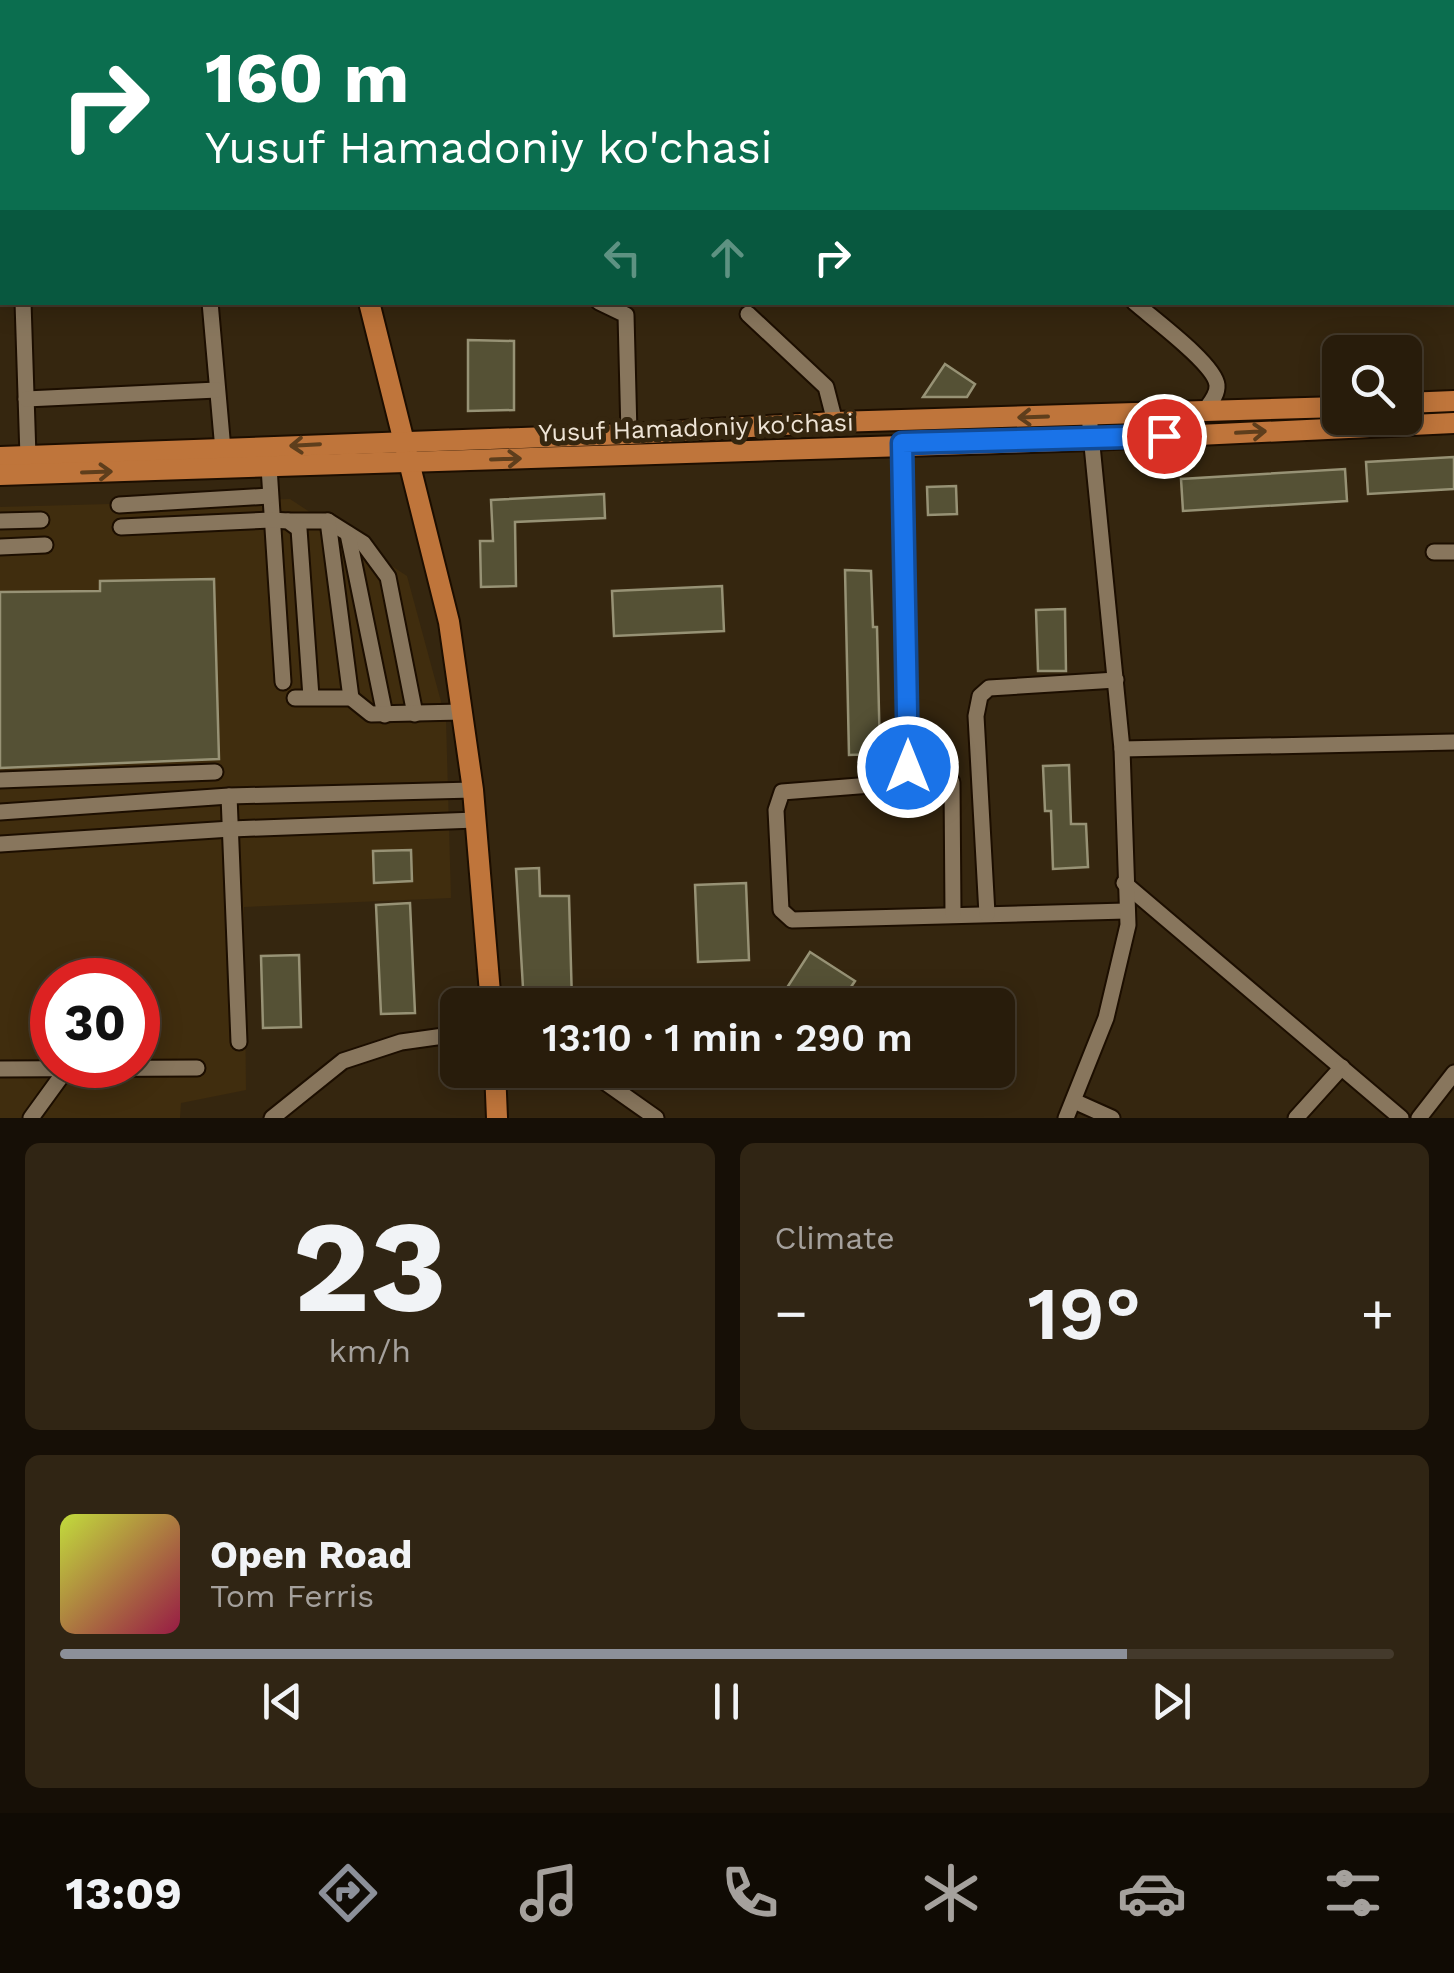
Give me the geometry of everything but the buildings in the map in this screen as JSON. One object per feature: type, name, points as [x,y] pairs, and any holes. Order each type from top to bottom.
[{"type":"main road","points":[[369,305],[449,622],[473,790],[490,988]]},
{"type":"main road","points":[[1422,403],[1454,401]]},
{"type":"main road","name":"Yusuf Hamadoniy ko'chasi","points":[[0,456],[1322,407]]},
{"type":"main road","name":"Yusuf Hamadoniy ko'chasi","points":[[0,475],[902,443],[1092,440],[1454,423]]},
{"type":"main road","points":[[496,1088],[497,1118]]},
{"type":"street","points":[[22,305],[28,457]]},
{"type":"street","points":[[210,305],[223,450]]},
{"type":"street","points":[[605,305],[626,315],[629,434]]},
{"type":"street","points":[[1137,305],[1208,367],[1217,382],[1216,393],[1203,413]]},
{"type":"street","points":[[748,314],[826,387],[836,422]]},
{"type":"street","points":[[26,399],[217,390]]},
{"type":"street","points":[[1066,1118],[1127,942],[1122,749],[1090,415]]},
{"type":"street","points":[[902,443],[908,767],[897,783],[788,790],[779,795],[776,810],[781,910],[792,920],[1126,911]]},
{"type":"street","points":[[268,468],[269,496],[279,520],[282,682]]},
{"type":"street","points":[[119,505],[269,496]]},
{"type":"street","points":[[0,521],[41,520]]},
{"type":"street","points":[[279,520],[298,529],[303,698],[351,698],[371,714],[462,712]]},
{"type":"street","points":[[121,527],[328,521],[363,543],[388,576],[415,714]]},
{"type":"street","points":[[328,521],[351,698]]},
{"type":"street","points":[[348,534],[386,714]]},
{"type":"street","points":[[0,547],[44,545]]},
{"type":"street","points":[[1434,552],[1454,552]]},
{"type":"street","points":[[987,914],[976,716],[980,696],[988,688],[1116,680]]},
{"type":"street","points":[[1122,749],[1454,742]]},
{"type":"street","points":[[908,767],[942,770],[952,782],[954,914]]},
{"type":"street","points":[[0,780],[215,772]]},
{"type":"street","points":[[94,778],[94,806]]},
{"type":"street","points":[[0,812],[229,796],[473,790]]},
{"type":"street","points":[[229,796],[239,1042]]},
{"type":"street","points":[[0,844],[231,829],[476,820]]},
{"type":"street","points":[[1124,882],[1401,1118]]},
{"type":"street","points":[[272,1118],[343,1062],[401,1042],[440,1037]]},
{"type":"street","points":[[0,1069],[30,1068]]},
{"type":"street","points":[[160,1068],[197,1068]]},
{"type":"street","points":[[1296,1118],[1342,1068]]},
{"type":"street","points":[[1419,1118],[1454,1073]]},
{"type":"street","points":[[31,1118],[53,1088]]},
{"type":"street","points":[[614,1088],[656,1118]]},
{"type":"street","points":[[1074,1101],[1112,1118]]},
{"type":"shaded area","points":[[290,499],[407,576],[446,720],[451,898],[244,907],[246,1090],[181,1103],[180,1118],[0,1118],[0,507]]},
{"type":"route","points":[[908,767],[902,443],[1164,436]]}]
